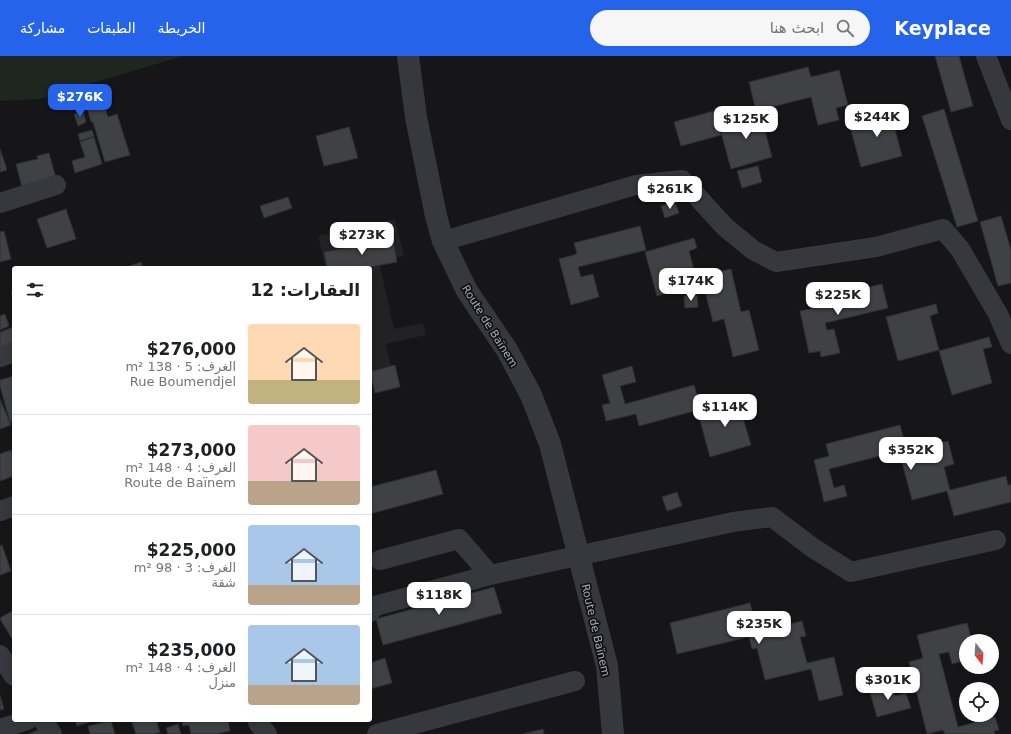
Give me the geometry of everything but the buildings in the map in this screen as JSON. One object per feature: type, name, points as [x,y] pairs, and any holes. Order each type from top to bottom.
[{"type":"street","name":"Route de Baïnem","points":[[408,56],[416,117],[442,241],[467,291],[507,350],[531,395],[550,444],[607,666],[613,734]]},
{"type":"street","points":[[986,56],[1011,120]]},
{"type":"street","points":[[442,241],[636,185],[682,180],[725,226],[753,250],[776,262],[876,247],[944,229],[1004,311],[1011,344]]},
{"type":"street","points":[[0,203],[56,185]]},
{"type":"street","points":[[0,357],[12,353]]},
{"type":"street","points":[[0,511],[12,507]]},
{"type":"street","points":[[372,610],[375,606],[490,575],[733,522],[772,517],[813,548],[851,572],[996,540]]},
{"type":"street","points":[[380,560],[458,539],[490,575]]},
{"type":"street","points":[[0,651],[12,648]]},
{"type":"street","points":[[0,655],[12,673]]},
{"type":"street","points":[[377,734],[576,681]]},
{"type":"street","points":[[0,729],[21,722]]},
{"type":"street","points":[[44,722],[52,734]]},
{"type":"street","points":[[258,722],[267,734]]},
{"type":"shaded area","points":[[0,56],[183,56],[39,99],[0,101]]},
{"type":"shaded area","points":[[395,219],[404,256],[379,262],[394,329],[423,323],[426,335],[386,344],[392,371],[372,376],[372,266],[326,266],[318,236]]}]
